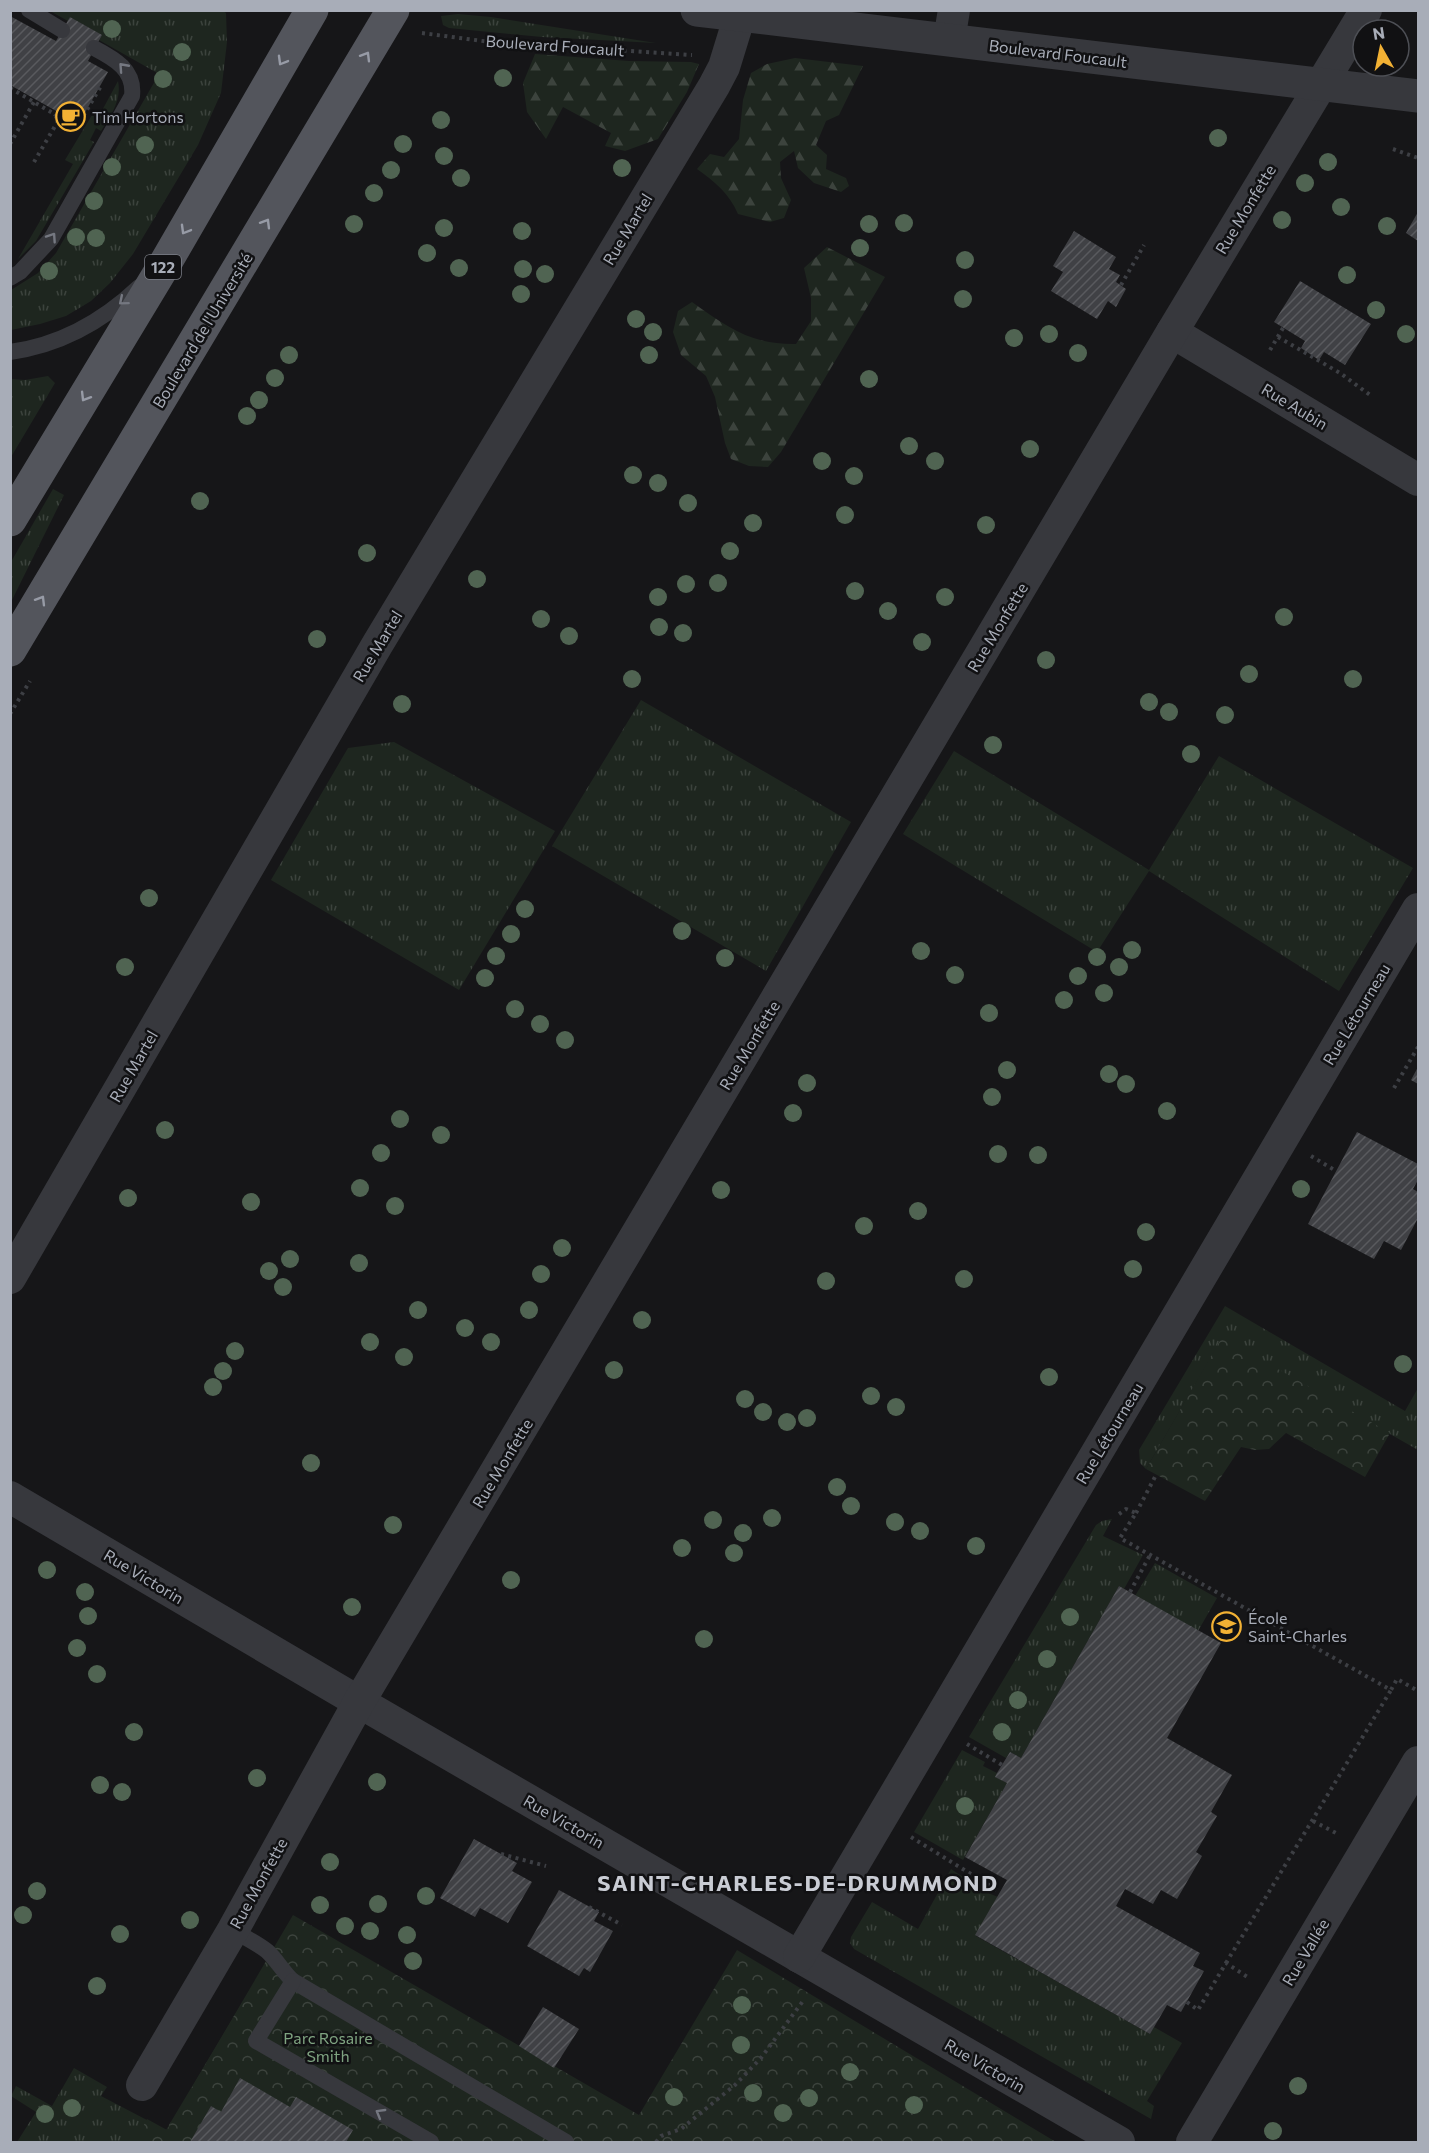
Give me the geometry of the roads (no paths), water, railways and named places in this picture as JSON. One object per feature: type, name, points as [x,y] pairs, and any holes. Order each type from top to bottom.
[{"type":"main road","name":"122","points":[[10,520],[166,262],[312,10]]},
{"type":"main road","name":"Boulevard de l'Université","points":[[10,650],[393,10]]},
{"type":"street","name":"Boulevard Foucault","points":[[697,10],[740,15],[951,25],[1321,84],[1419,96]]},
{"type":"street","name":"Rue Monfette","points":[[142,2085],[232,1930],[358,1702],[1172,332],[1366,10]]},
{"type":"street","name":"Rue Martel","points":[[10,1278],[377,645],[714,86],[730,50],[740,15]]},
{"type":"street","name":"Rue Aubin","points":[[1172,332],[1419,480]]},
{"type":"street","name":"Rue Létourneau","points":[[799,1957],[1419,909]]},
{"type":"street","name":"Rue Victorin","points":[[10,1497],[358,1702],[1119,2142]]},
{"type":"street","name":"Rue Vallée","points":[[1192,2142],[1419,1762]]},
{"type":"lane","points":[[29,10],[62,30]]},
{"type":"lane","points":[[10,278],[33,260],[51,239],[132,96],[131,77],[126,70],[116,60],[94,48]]},
{"type":"lane","points":[[10,352],[53,343],[95,323],[130,296],[166,262]]},
{"type":"lane","points":[[232,1930],[265,1949],[282,1972],[293,1982],[566,2142]]},
{"type":"lane","points":[[293,1982],[256,2041],[431,2142]]},
{"type":"place","name":"Tim Hortons","points":[[71,116]]},
{"type":"place","name":"École Saint-Charles","points":[[1227,1626]]},
{"type":"district","name":"SAINT-CHARLES-DE-DRUMMOND","points":[[798,1882]]},
{"type":"park label","name":"Parc Rosaire Smith","points":[[328,2046]]}]
